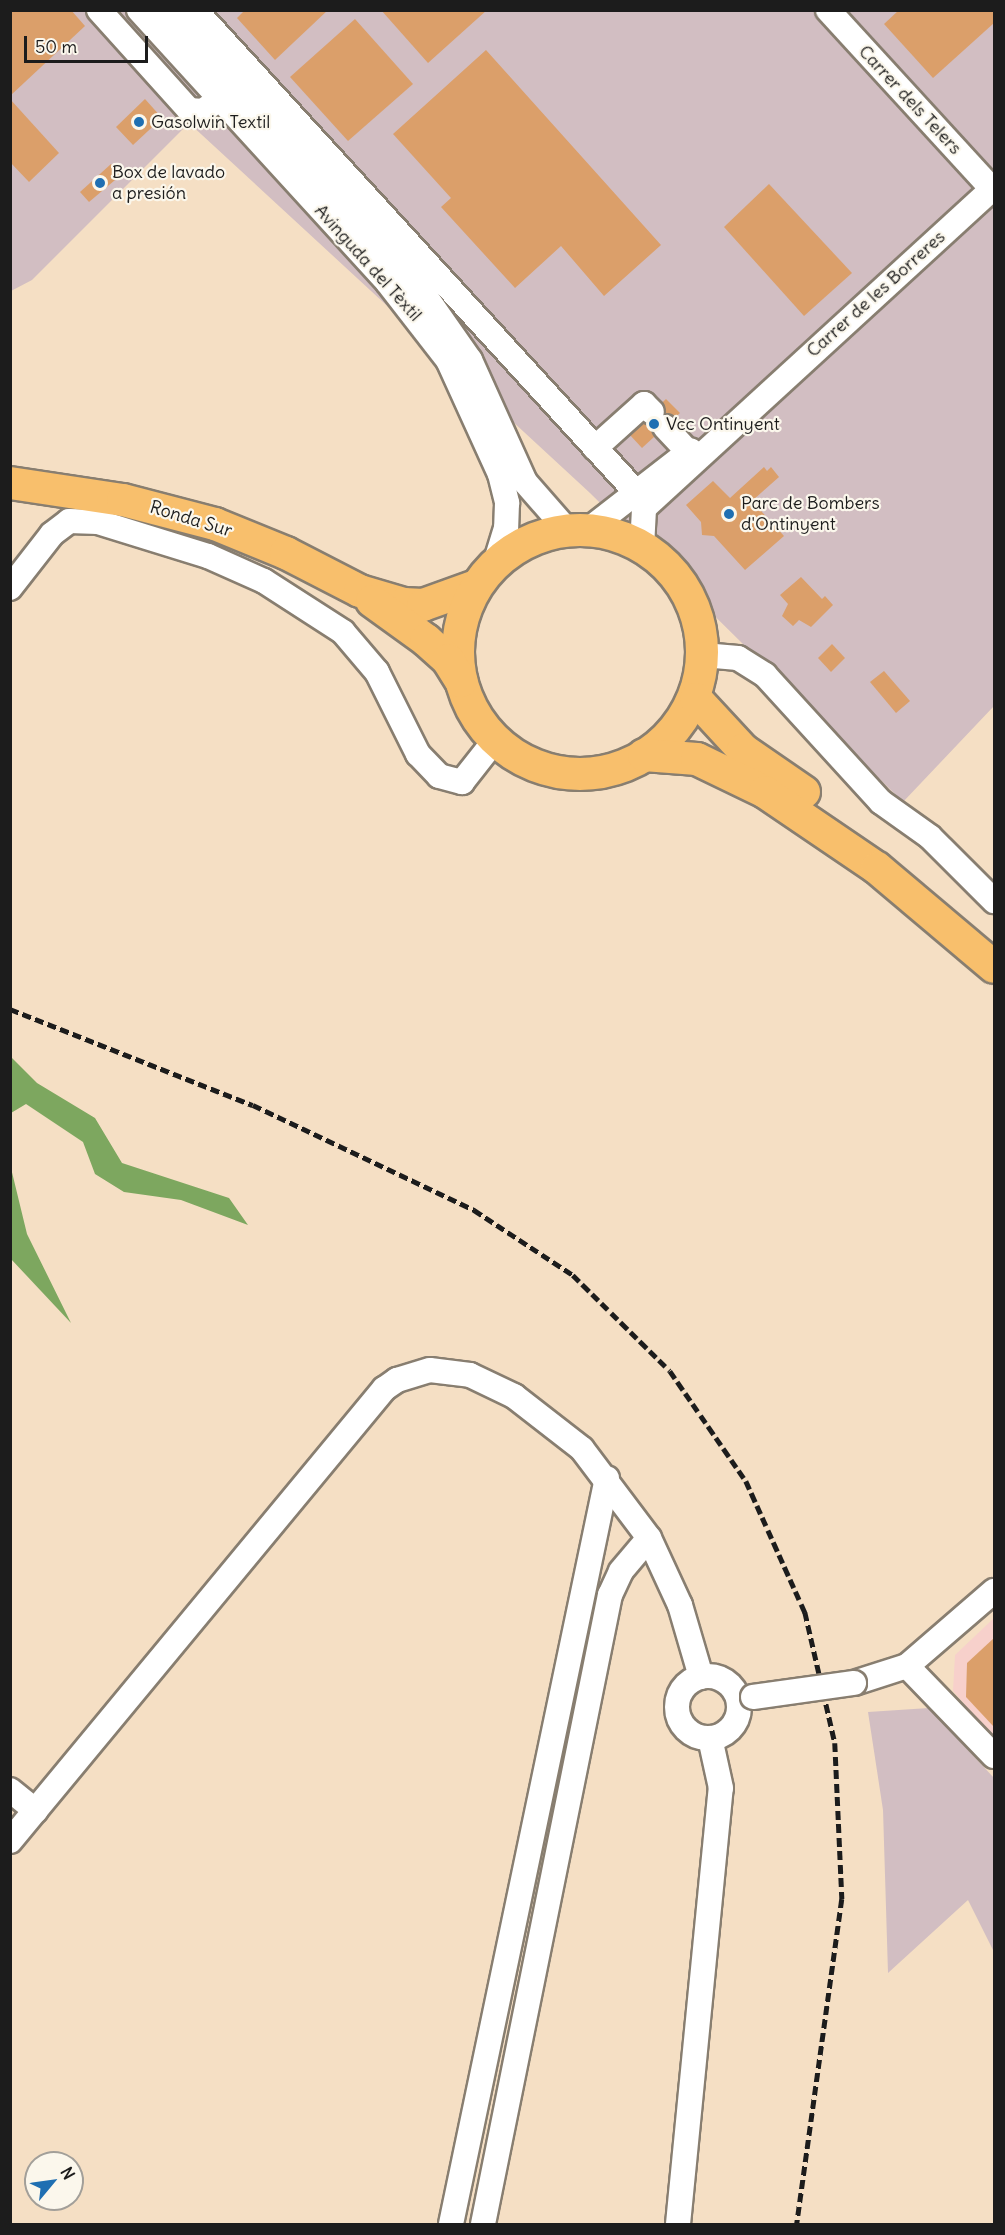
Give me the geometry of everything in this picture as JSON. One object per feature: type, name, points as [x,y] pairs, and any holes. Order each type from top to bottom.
[{"type":"main road","name":"Ronda Sur","points":[[10,483],[123,500],[214,524],[286,553],[360,591],[426,640],[448,660],[461,681]]},
{"type":"main road","points":[[578,530],[616,535],[642,547],[667,567],[694,608],[703,655],[696,699],[677,728],[644,755],[600,772],[562,772],[521,759],[495,740],[474,713],[461,681],[457,648],[462,616],[476,586],[496,561],[529,540],[578,530]]},
{"type":"main road","name":"Ronda Sur","points":[[360,591],[404,604],[423,605],[476,586]]},
{"type":"main road","points":[[696,699],[743,750],[878,842],[994,938]]},
{"type":"main road","points":[[644,755],[697,759],[765,792],[877,868],[994,967]]},
{"type":"street","points":[[99,10],[189,110],[203,111],[219,99]]},
{"type":"street","name":"Avinguda del Tèxtil","points":[[139,10],[388,284],[448,360],[500,474],[507,503],[506,528],[496,561]]},
{"type":"street","name":"Avinguda del Tèxtil","points":[[168,10],[419,287],[470,360],[525,482],[578,530]]},
{"type":"street","points":[[195,10],[639,499],[642,547]]},
{"type":"street","name":"Carrer dels Telers","points":[[828,10],[993,188]]},
{"type":"street","name":"Carrer de les Borreres","points":[[758,400],[993,188]]},
{"type":"street","points":[[639,499],[688,452],[758,400]]},
{"type":"street","points":[[578,530],[639,499],[699,462],[758,400]]},
{"type":"street","points":[[595,448],[644,404],[688,452]]},
{"type":"street","points":[[10,588],[52,534],[69,521],[98,522],[208,556],[264,581],[343,632],[377,672],[418,754],[439,776],[462,782],[495,740]]},
{"type":"street","points":[[703,655],[738,658],[759,669],[881,802],[930,837],[994,901]]},
{"type":"street","points":[[10,1841],[384,1389],[397,1380],[430,1370],[449,1370],[505,1392],[569,1436],[607,1478],[649,1538],[681,1605],[701,1677]]},
{"type":"street","points":[[450,2224],[607,1478]]},
{"type":"street","points":[[483,2224],[610,1595],[621,1571],[649,1538]]},
{"type":"street","points":[[745,1699],[729,1730],[710,1738],[690,1733],[678,1717],[678,1697],[691,1681],[701,1677],[710,1676],[728,1684],[745,1699],[854,1683],[907,1666],[994,1591]]},
{"type":"street","points":[[907,1666],[994,1756]]},
{"type":"street","points":[[678,2224],[721,1788],[710,1738]]},
{"type":"street","points":[[10,1790],[36,1811]]},
{"type":"shaded area","points":[[11,11],[994,11],[994,706],[903,802],[590,493],[189,123],[32,280],[11,291]]},
{"type":"shaded area","points":[[994,1618],[994,1738],[953,1691],[955,1655]]},
{"type":"shaded area","points":[[929,1708],[994,1778],[994,1952],[968,1900],[888,1973],[883,1810],[868,1712]]},
{"type":"green space","points":[[11,1057],[37,1083],[95,1118],[122,1163],[229,1198],[248,1225],[181,1200],[124,1192],[95,1174],[83,1142],[26,1104],[11,1113]]},
{"type":"green space","points":[[10,1164],[27,1234],[71,1323],[11,1259]]},
{"type":"building","points":[[10,10],[71,10],[85,26],[10,96]]},
{"type":"building","points":[[245,10],[328,10],[275,60],[237,18]]},
{"type":"building","points":[[381,10],[487,10],[428,63]]},
{"type":"building","points":[[899,10],[994,10],[994,23],[933,78],[884,24]]},
{"type":"building","points":[[355,19],[413,84],[348,141],[290,77]]},
{"type":"building","points":[[486,50],[661,245],[604,296],[561,246],[515,288],[441,207],[451,198],[393,134]]},
{"type":"building","points":[[10,99],[59,153],[29,182],[10,162]]},
{"type":"building","name":"Gasolwin Textil","points":[[145,99],[162,118],[133,145],[116,127]]},
{"type":"building","name":"Box de lavado a presión","points":[[111,164],[121,175],[89,202],[80,192]]},
{"type":"building","points":[[769,184],[852,273],[804,316],[724,227]]},
{"type":"building","points":[[666,399],[680,413],[642,448],[629,434]]},
{"type":"building","name":"Parc de Bombers d'Ontinyent","points":[[764,467],[767,471],[771,467],[779,477],[752,501],[784,536],[745,570],[714,536],[702,535],[701,522],[686,505],[713,481],[730,498]]},
{"type":"building","points":[[801,577],[822,599],[825,596],[833,605],[811,627],[799,620],[793,626],[782,616],[788,604],[780,595]]},
{"type":"building","points":[[832,644],[845,658],[831,672],[818,658]]},
{"type":"building","points":[[884,671],[910,701],[896,713],[870,682]]},
{"type":"building","points":[[994,1638],[994,1727],[966,1697],[967,1663]]},
{"type":"railway","points":[[10,1009],[253,1105],[474,1210],[573,1275],[670,1371],[746,1481],[805,1612],[835,1743],[842,1899],[797,2224]]},
{"type":"place","name":"Gasolwin Textil","points":[[139,122]]},
{"type":"place","name":"Box de lavado a presión","points":[[100,183]]},
{"type":"place","name":"Vcc Ontinyent","points":[[654,424]]},
{"type":"place","name":"Parc de Bombers d'Ontinyent","points":[[729,514]]}]
